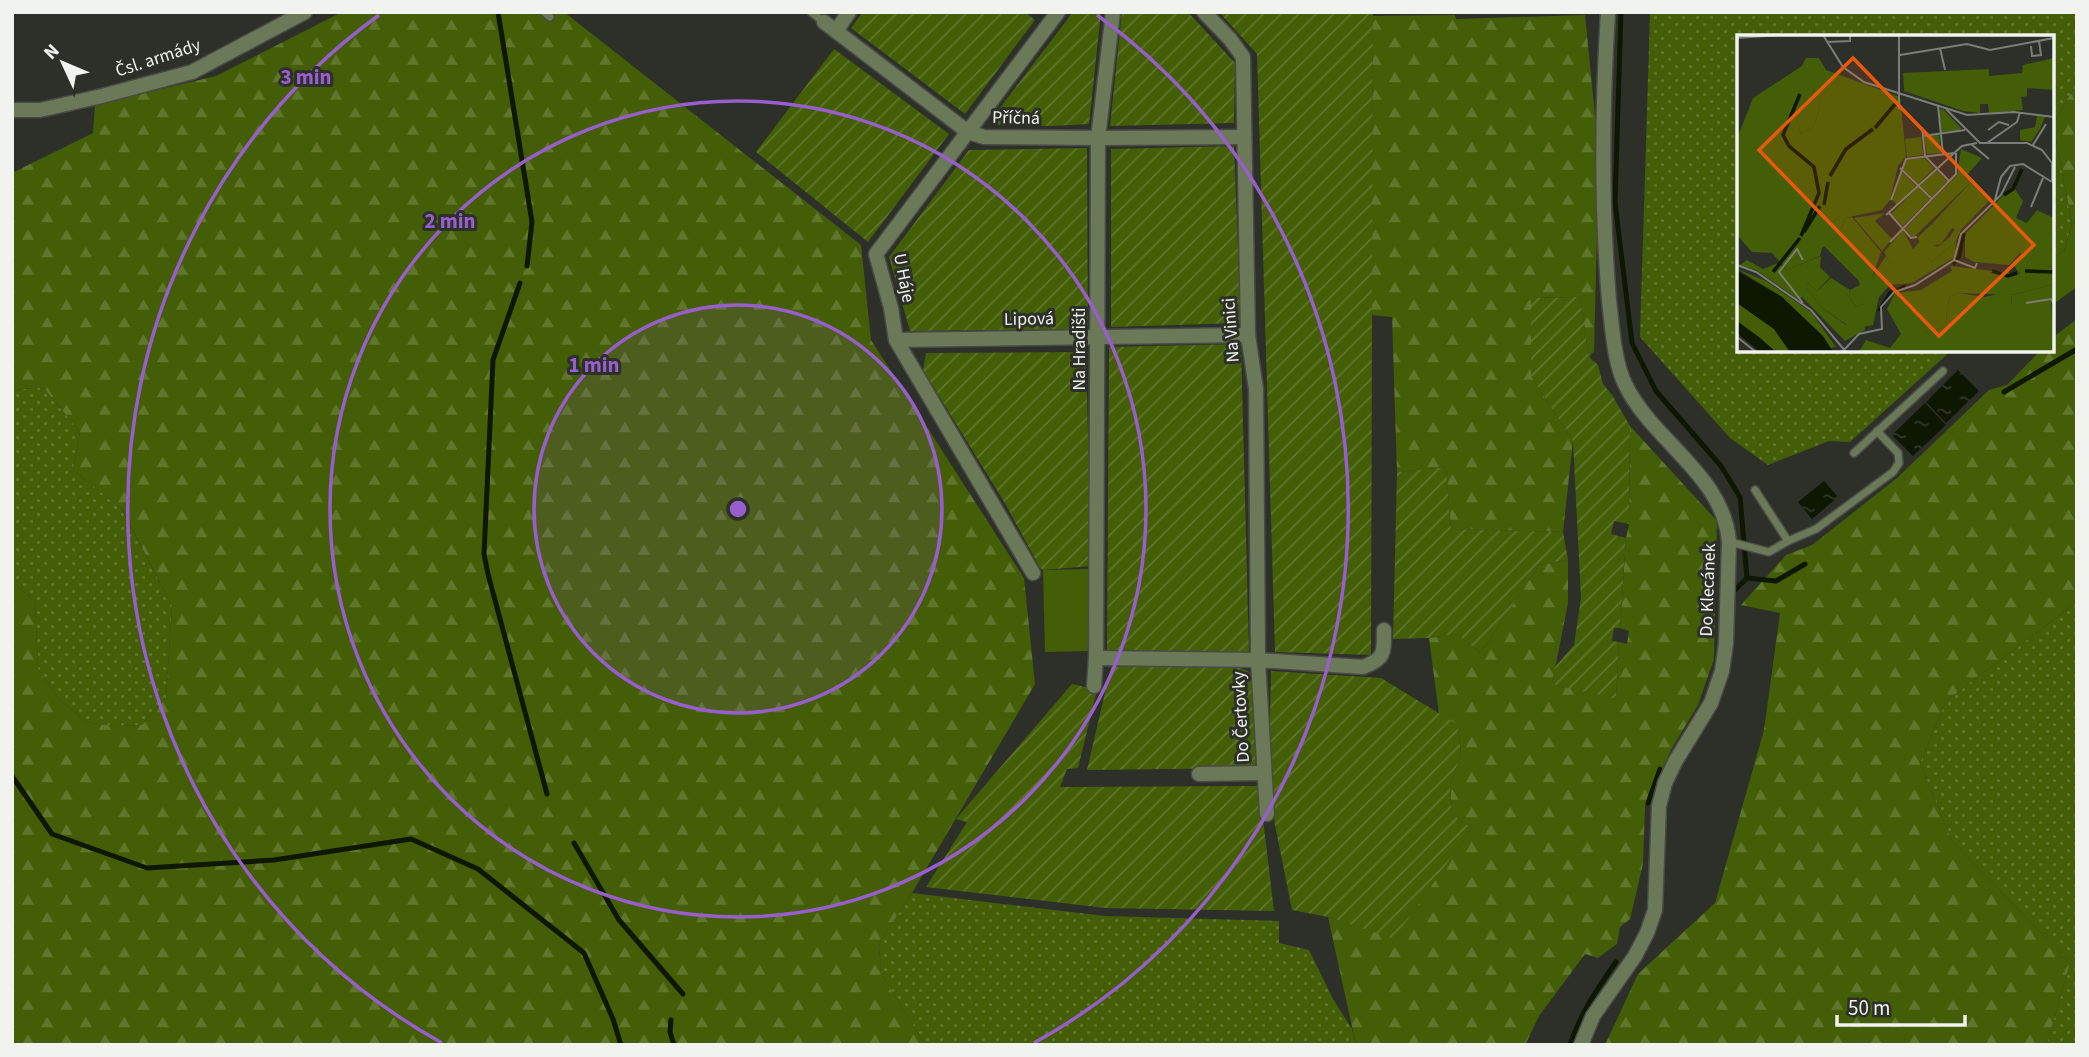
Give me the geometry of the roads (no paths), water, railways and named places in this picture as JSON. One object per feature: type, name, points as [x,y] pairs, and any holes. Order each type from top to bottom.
[{"type":"street","name":"Čsl. armády","points":[[12,110],[40,110],[192,72],[305,12]]},
{"type":"street","points":[[830,27],[849,12]]},
{"type":"street","name":"Na Hradišti","points":[[1094,686],[1099,337],[1098,138],[1113,12]]},
{"type":"street","name":"Na Vinici","points":[[1204,12],[1243,57],[1248,335],[1256,389],[1258,660]]},
{"type":"street","name":"Do Klecánek","points":[[1581,1045],[1593,1016],[1635,956],[1655,910],[1659,806],[1665,783],[1711,703],[1722,671],[1726,643],[1729,542],[1728,527],[1721,506],[1696,471],[1647,418],[1624,383],[1618,360],[1607,273],[1603,177],[1608,12]]},
{"type":"street","name":"U Háje","points":[[1033,573],[896,340],[891,308],[876,254],[968,132],[1051,15]]},
{"type":"street","name":"Příčná","points":[[830,27],[968,132],[984,137],[1244,137]]},
{"type":"street","name":"Lipová","points":[[896,340],[1248,335]]},
{"type":"street","points":[[1096,658],[1258,660],[1363,667],[1378,662],[1384,652],[1384,630]]},
{"type":"street","name":"Do Čertovky","points":[[1258,660],[1267,814]]},
{"type":"street","name":"Do Čertovky","points":[[1199,774],[1263,773]]},
{"type":"lane","points":[[811,12],[830,27]]},
{"type":"lane","points":[[1854,453],[1943,371]]},
{"type":"lane","points":[[1729,542],[1769,552],[1815,529],[1893,472],[1899,463],[1898,453],[1877,430]]},
{"type":"lane","points":[[1755,491],[1788,541]]},
{"type":"water","points":[[1958,370],[1979,391],[1946,423],[1926,402]]},
{"type":"water","points":[[1925,403],[1946,425],[1913,456],[1892,435]]},
{"type":"water","points":[[1824,481],[1838,497],[1812,519],[1798,502]]},
{"type":"waterway","points":[[498,12],[532,222],[527,266]]},
{"type":"waterway","points":[[1621,12],[1615,202],[1632,343],[1656,391],[1721,466],[1740,497],[1747,578]]},
{"type":"waterway","points":[[520,283],[493,360],[484,554],[547,794]]},
{"type":"waterway","points":[[2004,392],[2077,349]]},
{"type":"waterway","points":[[1734,591],[1747,578],[1776,581],[1805,564]]},
{"type":"waterway","points":[[1648,803],[1660,769]]},
{"type":"waterway","points":[[12,776],[52,834],[147,868],[274,860],[411,839],[478,869],[584,953],[613,1019],[621,1045]]},
{"type":"waterway","points":[[574,843],[619,920],[683,994]]},
{"type":"waterway","points":[[1570,1045],[1584,1012],[1616,962]]},
{"type":"waterway","points":[[671,1020],[670,1032],[674,1045]]}]
